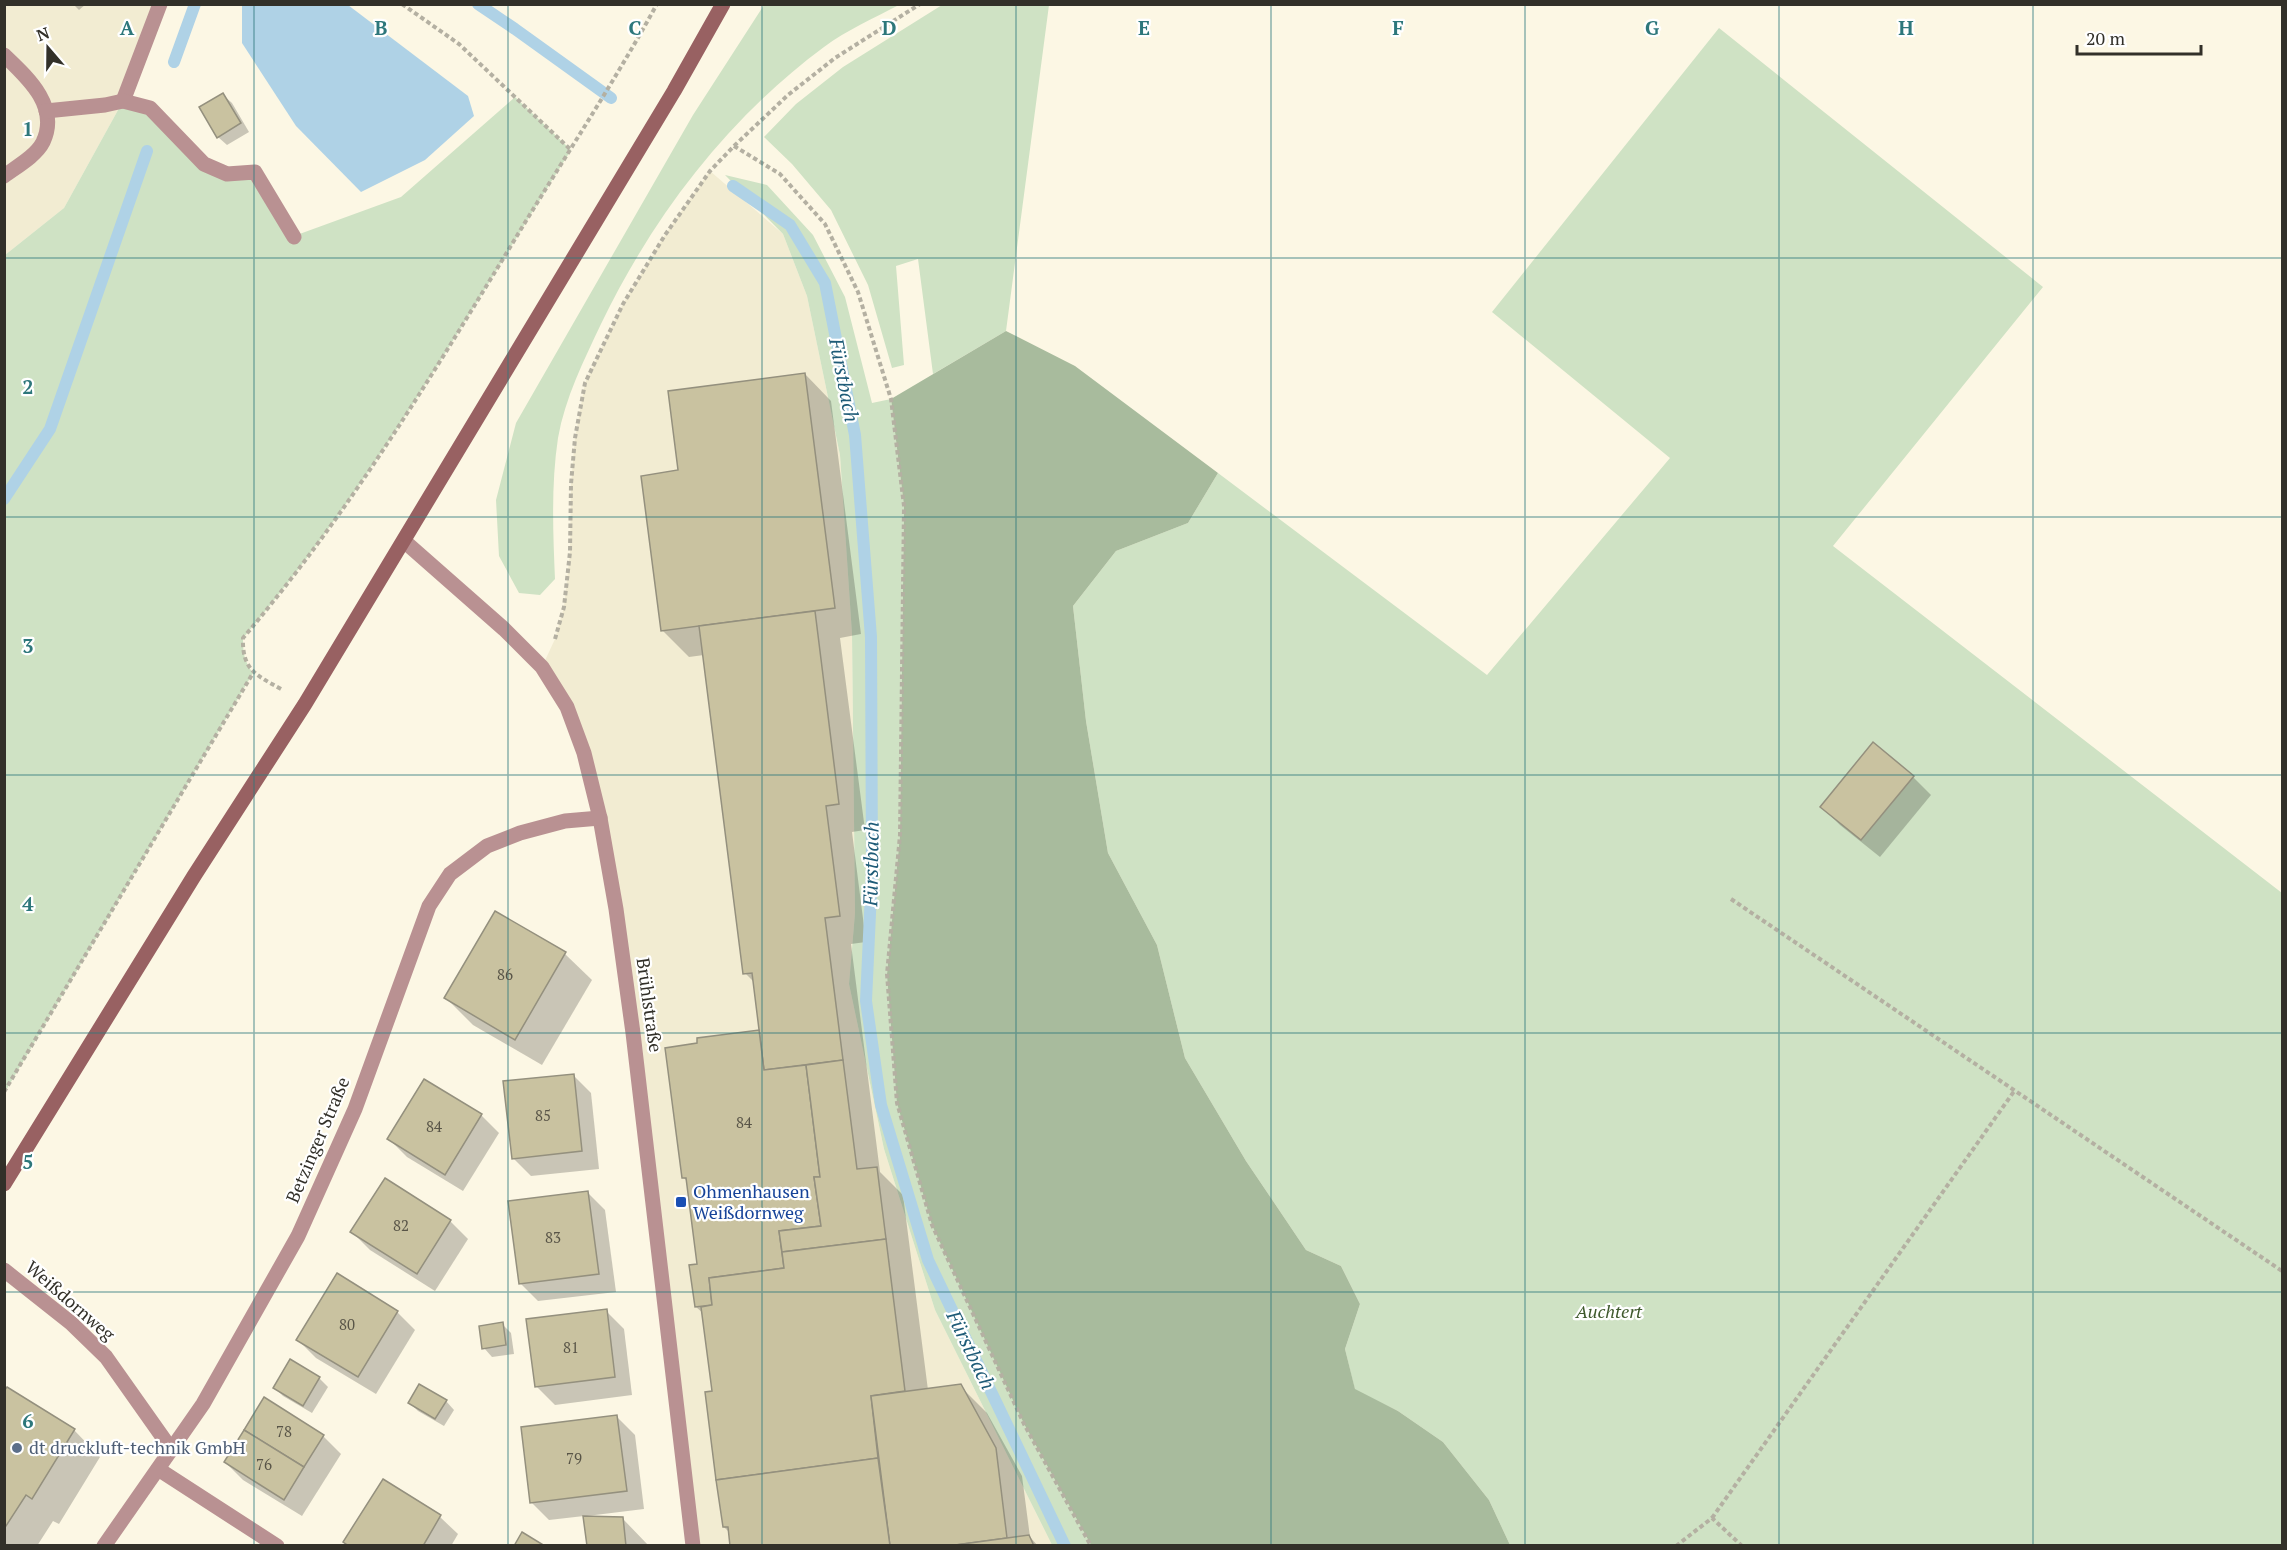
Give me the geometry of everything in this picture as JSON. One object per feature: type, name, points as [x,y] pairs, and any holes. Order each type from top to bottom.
[{"type":"main road","points":[[4,1184],[194,876],[305,704],[668,101],[723,4]]},
{"type":"street","points":[[123,101],[160,4]]},
{"type":"street","points":[[4,55],[40,94],[46,111],[46,127],[42,142],[32,154],[4,176]]},
{"type":"street","points":[[46,111],[123,101],[150,108],[204,164],[227,174],[255,172],[294,237]]},
{"type":"street","name":"Brühlstraße","points":[[404,541],[504,629],[542,667],[567,707],[584,753],[600,818],[616,909],[633,1033],[693,1545]]},
{"type":"street","name":"Betzinger Straße","points":[[104,1545],[209,1394],[298,1236],[355,1109],[429,906],[450,874],[487,846],[519,833],[565,821],[600,818]]},
{"type":"street","name":"Weißdornweg","points":[[4,1270],[71,1323],[106,1357],[171,1449]]},
{"type":"street","points":[[158,1469],[277,1545]]},
{"type":"path","points":[[402,4],[459,44],[571,150]]},
{"type":"path","points":[[4,1092],[253,673],[246,663],[243,638],[308,558],[368,475],[620,72],[657,4]]},
{"type":"path","points":[[542,667],[555,639],[564,607],[570,552],[571,484],[575,438],[585,383],[623,304],[665,235],[710,171],[788,95],[835,58],[920,4]]},
{"type":"path","points":[[735,146],[780,174],[825,224],[858,292],[891,399],[904,506],[900,835],[887,974],[897,1103],[932,1225],[1024,1424],[1091,1545]]},
{"type":"path","points":[[1731,898],[2283,1271]]},
{"type":"path","points":[[1676,1545],[1712,1518],[2015,1090]]},
{"type":"path","points":[[1712,1518],[1742,1545]]},
{"type":"shaded area","points":[[5,5],[160,5],[123,101],[64,208],[5,255]]},
{"type":"shaded area","points":[[710,171],[783,234],[807,296],[840,455],[852,634],[855,913],[849,984],[884,1149],[935,1310],[1052,1545],[693,1545],[633,1033],[584,753],[542,667],[555,639],[564,607],[570,552],[571,484],[575,438],[585,383],[623,304],[665,235]]},
{"type":"green space","points":[[764,5],[899,5],[824,47],[756,105],[696,172],[644,245],[588,351],[561,423],[553,491],[555,579],[540,595],[519,593],[499,556],[496,500],[516,423],[693,115]]},
{"type":"green space","points":[[942,5],[1049,5],[1006,331],[933,374],[918,259],[896,266],[904,365],[892,368],[868,285],[831,210],[792,164],[764,137],[796,104],[843,67]]},
{"type":"green space","name":"Auchtert","points":[[1719,28],[2043,287],[1833,546],[2282,893],[2282,1545],[1510,1545],[1489,1500],[1443,1442],[1398,1411],[1355,1390],[1345,1349],[1360,1304],[1341,1266],[1306,1250],[1246,1161],[1185,1058],[1157,945],[1108,853],[1086,721],[1073,606],[1116,551],[1188,523],[1218,473],[1487,675],[1670,458],[1492,312]]},
{"type":"green space","points":[[515,97],[571,150],[416,400],[375,461],[290,580],[243,638],[245,657],[253,673],[5,1092],[5,255],[64,208],[123,101],[150,108],[204,164],[255,172],[294,236],[401,197]]},
{"type":"green space","points":[[725,175],[767,185],[813,235],[845,297],[872,403],[891,399],[904,506],[900,835],[887,974],[1001,1372],[1024,1424],[1091,1545],[1052,1545],[935,1310],[884,1149],[849,984],[855,913],[852,634],[840,455],[807,296],[783,234]]},
{"type":"green space","points":[[1006,331],[1075,366],[1218,473],[1188,523],[1116,551],[1073,606],[1086,721],[1108,853],[1157,945],[1185,1058],[1246,1161],[1306,1250],[1341,1266],[1360,1304],[1345,1349],[1355,1389],[1398,1411],[1443,1442],[1489,1500],[1510,1545],[1091,1545],[1024,1424],[932,1225],[897,1103],[887,974],[900,835],[904,506],[891,399]]},
{"type":"water","points":[[242,5],[348,5],[468,96],[474,116],[425,160],[361,192],[296,126],[242,43]]},
{"type":"building","points":[[223,93],[241,123],[217,138],[199,107]]},
{"type":"building","points":[[805,373],[835,608],[661,631],[641,476],[678,470],[668,391]]},
{"type":"building","points":[[815,611],[839,804],[826,806],[840,916],[825,918],[843,1060],[764,1070],[752,973],[743,974],[699,626]]},
{"type":"building","points":[[1873,742],[1914,776],[1861,840],[1820,807]]},
{"type":"building","points":[[495,911],[566,952],[515,1040],[444,998]]},
{"type":"building","points":[[759,1030],[764,1070],[806,1065],[820,1177],[814,1177],[821,1226],[779,1231],[784,1268],[709,1278],[712,1305],[695,1307],[689,1265],[697,1264],[686,1178],[682,1178],[665,1048],[697,1043],[697,1038]]},
{"type":"building","points":[[843,1060],[857,1169],[877,1167],[886,1239],[782,1252],[779,1231],[821,1226],[814,1177],[820,1177],[806,1065]]},
{"type":"building","points":[[574,1074],[582,1151],[512,1159],[503,1081]]},
{"type":"building","points":[[424,1079],[482,1114],[445,1175],[387,1139]]},
{"type":"building","points":[[385,1178],[451,1220],[417,1274],[350,1232]]},
{"type":"building","points":[[588,1191],[599,1274],[519,1284],[508,1201]]},
{"type":"building","points":[[886,1239],[905,1391],[871,1396],[878,1458],[716,1480],[705,1392],[712,1391],[701,1307],[712,1305],[709,1278],[784,1268],[782,1252]]},
{"type":"building","points":[[337,1273],[398,1311],[358,1377],[296,1340]]},
{"type":"building","points":[[607,1309],[615,1377],[535,1387],[526,1319]]},
{"type":"building","points":[[503,1322],[506,1345],[482,1349],[479,1326]]},
{"type":"building","points":[[290,1359],[320,1377],[303,1406],[273,1388]]},
{"type":"building","points":[[419,1384],[447,1400],[435,1419],[408,1403]]},
{"type":"building","points":[[961,1384],[996,1448],[1007,1538],[948,1546],[890,1546],[871,1396]]},
{"type":"building","points":[[7,1387],[75,1429],[32,1499],[26,1495],[4,1529],[4,1391]]},
{"type":"building","points":[[264,1397],[324,1435],[304,1467],[244,1430]]},
{"type":"building","points":[[617,1415],[627,1491],[530,1503],[521,1427]]},
{"type":"building","points":[[244,1430],[304,1467],[284,1500],[224,1462]]},
{"type":"building","points":[[878,1458],[890,1546],[730,1546],[728,1527],[723,1527],[716,1480]]},
{"type":"building","points":[[383,1479],[441,1515],[423,1546],[349,1546],[343,1542]]},
{"type":"building","points":[[583,1516],[623,1517],[626,1546],[587,1546]]},
{"type":"building","points":[[522,1532],[545,1546],[514,1546]]},
{"type":"building","points":[[1029,1535],[1034,1546],[948,1546],[1007,1538]]},
{"type":"waterway","points":[[174,62],[195,4]]},
{"type":"waterway","name":"Fürstbach","points":[[478,4],[611,98]]},
{"type":"waterway","points":[[4,499],[50,429],[147,151]]},
{"type":"waterway","name":"Fürstbach","points":[[733,186],[790,225],[825,283],[855,435],[871,637],[872,870],[866,1001],[881,1105],[928,1260],[1065,1546]]},
{"type":"place","name":"Ohmenhausen Weißdornweg","points":[[681,1202]]},
{"type":"place","name":"dt druckluft-technik GmbH","points":[[17,1448]]}]
